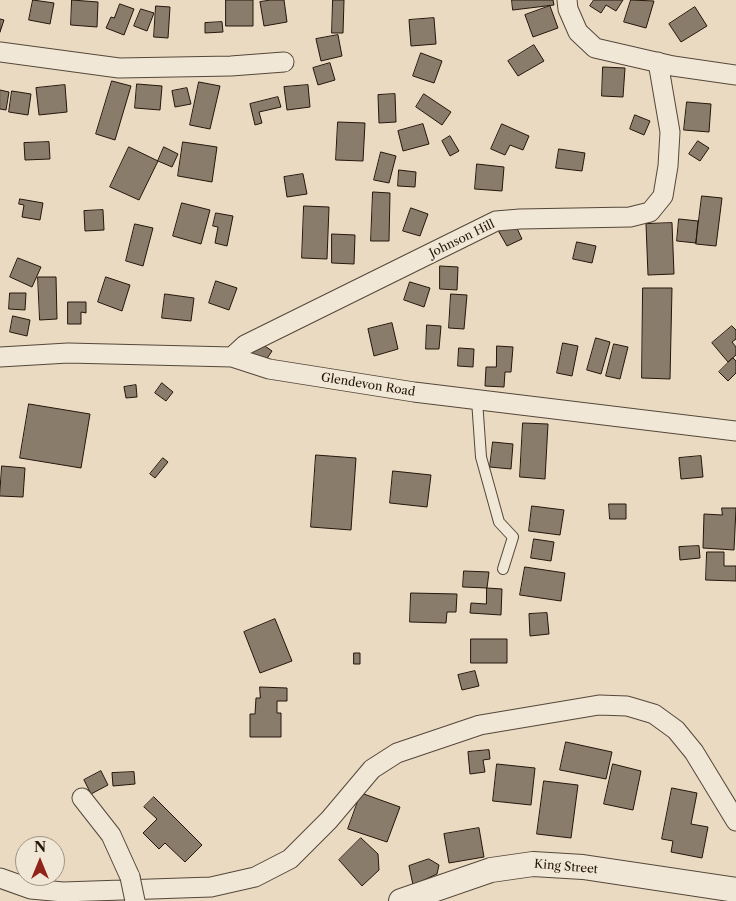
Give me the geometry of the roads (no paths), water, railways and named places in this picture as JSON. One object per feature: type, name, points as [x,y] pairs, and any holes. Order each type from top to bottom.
[{"type":"street","points":[[567,0],[568,9],[578,32],[595,48],[673,66],[736,75]]},
{"type":"street","points":[[0,52],[119,68],[231,66],[284,62]]},
{"type":"street","name":"Johnson Hill","points":[[232,357],[245,345],[496,221],[630,217],[650,212],[663,196],[668,166],[670,132],[658,62]]},
{"type":"street","name":"Glendevon Road","points":[[0,357],[68,353],[232,357],[269,370],[414,392],[736,431]]},
{"type":"street","points":[[0,878],[31,889],[63,892],[211,887],[255,878],[290,859],[329,820],[372,770],[397,753],[480,725],[599,705],[627,706],[654,714],[676,730],[694,752],[736,821]]},
{"type":"street","points":[[82,798],[111,835],[130,878],[135,901]]},
{"type":"street","name":"King Street","points":[[400,901],[491,870],[533,864],[583,867],[736,890]]},
{"type":"lane","points":[[477,400],[480,457],[499,522],[513,537],[503,569]]}]
